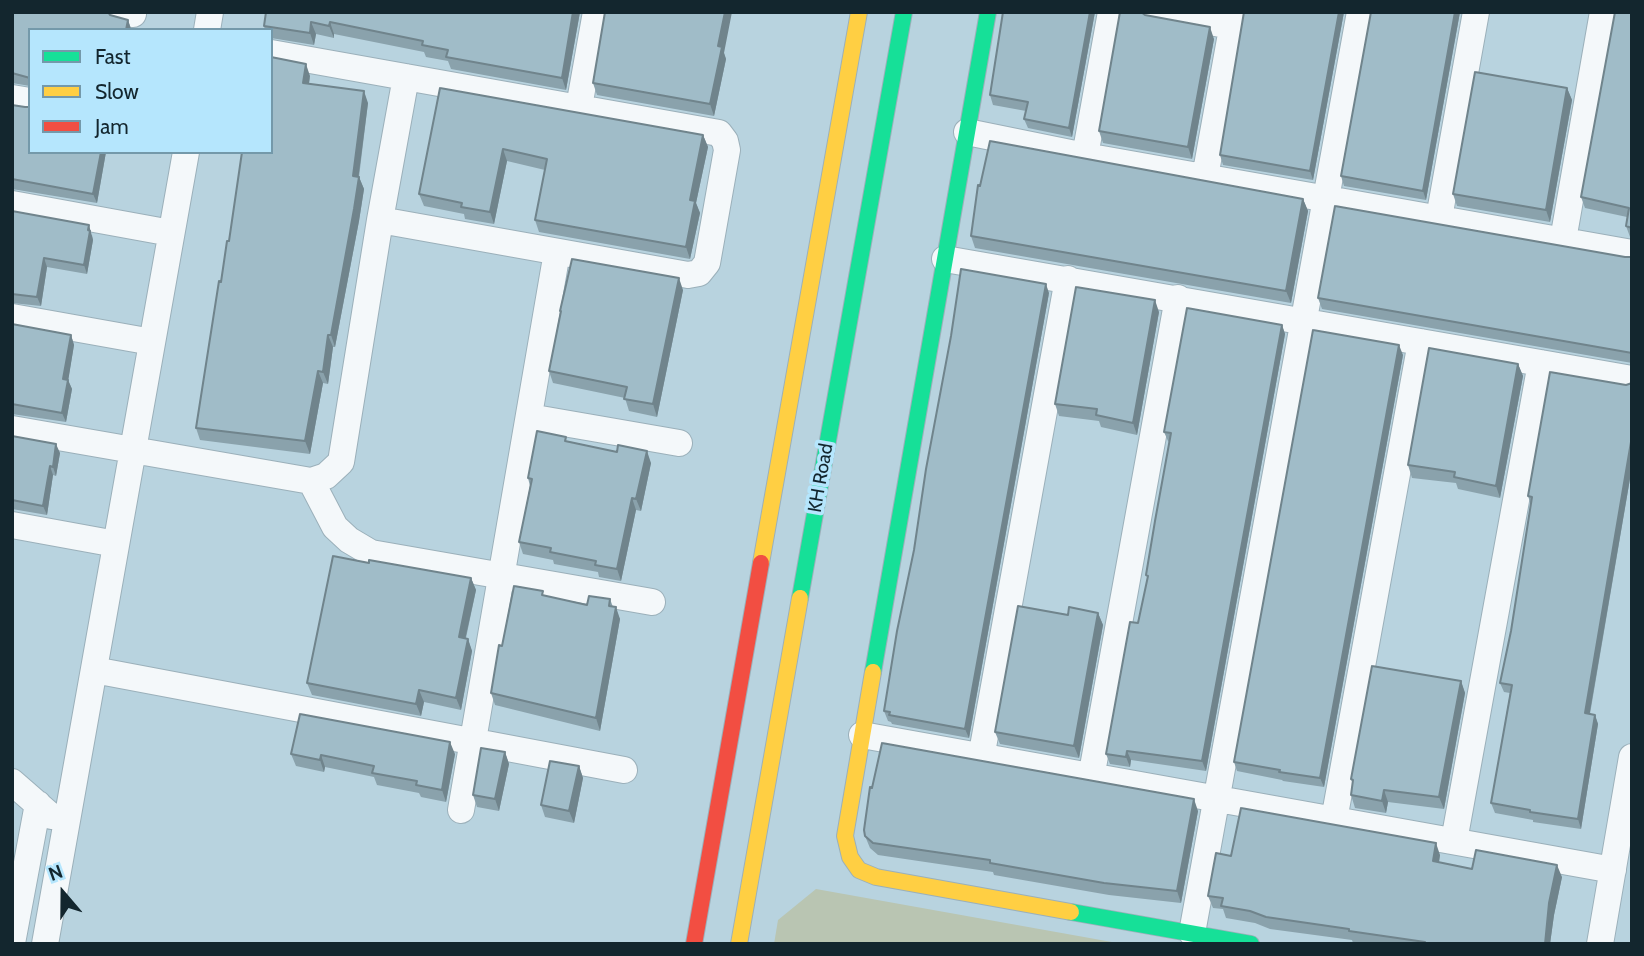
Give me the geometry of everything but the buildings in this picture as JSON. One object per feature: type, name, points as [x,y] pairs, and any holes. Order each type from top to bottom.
[{"type":"main road","points":[[694,944],[859,12]]},
{"type":"main road","name":"KH Road","points":[[739,944],[904,12]]},
{"type":"main road","points":[[988,12],[845,836],[850,857],[859,870],[876,877],[1251,944]]},
{"type":"street","points":[[579,107],[596,12]]},
{"type":"street","points":[[1085,156],[1111,12]]},
{"type":"street","points":[[1152,12],[1233,19],[1205,177]]},
{"type":"street","points":[[1192,933],[1360,12]]},
{"type":"street","points":[[1439,218],[1476,12]]},
{"type":"street","points":[[1563,240],[1603,12]]},
{"type":"street","points":[[273,53],[719,133],[727,150],[706,263],[699,273],[688,275],[380,220]]},
{"type":"street","points":[[12,429],[311,481],[326,476],[341,462],[406,77]]},
{"type":"street","points":[[967,132],[1085,156],[1632,253]]},
{"type":"street","points":[[46,944],[186,154]]},
{"type":"street","points":[[12,204],[172,233]]},
{"type":"street","points":[[461,810],[557,251]]},
{"type":"street","points":[[945,259],[1632,379]]},
{"type":"street","points":[[981,758],[1068,279]]},
{"type":"street","points":[[1091,778],[1178,298]]},
{"type":"street","points":[[12,317],[152,342]]},
{"type":"street","points":[[1334,820],[1422,342]]},
{"type":"street","points":[[1454,841],[1541,363]]},
{"type":"street","points":[[529,417],[679,443]]},
{"type":"street","points":[[311,481],[335,527],[349,540],[371,553],[652,602]]},
{"type":"street","points":[[12,525],[116,544]]},
{"type":"street","points":[[94,670],[624,770]]},
{"type":"street","points":[[862,735],[1613,870]]},
{"type":"street","points":[[1600,944],[1632,757]]},
{"type":"street","points":[[12,782],[66,828]]},
{"type":"street","points":[[12,943],[38,804]]},
{"type":"green space","points":[[816,889],[1123,944],[774,944],[778,920]]},
{"type":"traffic: fast","points":[[800,598],[904,12]]},
{"type":"traffic: fast","points":[[873,672],[988,12]]},
{"type":"traffic: fast","points":[[1071,912],[1251,944]]},
{"type":"traffic: slow","points":[[761,563],[859,12]]},
{"type":"traffic: slow","points":[[739,944],[800,598]]},
{"type":"traffic: slow","points":[[873,672],[845,836],[850,857],[859,870],[876,877],[1071,912]]},
{"type":"traffic: jam","points":[[694,944],[761,563]]}]
